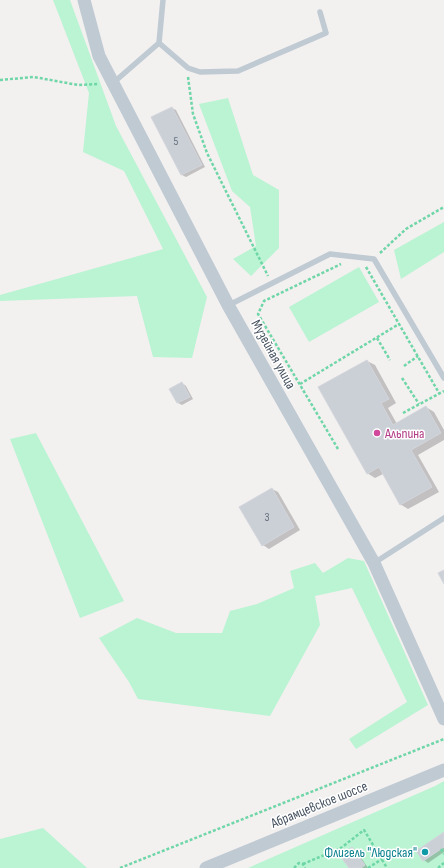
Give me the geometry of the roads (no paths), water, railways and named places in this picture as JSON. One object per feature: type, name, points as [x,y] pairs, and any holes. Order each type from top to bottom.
[{"type":"street","name":"Музейная улица","points":[[84,0],[99,56],[228,305],[374,563],[444,720]]},
{"type":"street","name":"Абрамцевское шоссе","points":[[206,868],[444,770]]},
{"type":"lane","points":[[113,83],[159,43],[163,0]]},
{"type":"lane","points":[[159,43],[188,68],[200,72],[238,71],[326,33],[320,12]]},
{"type":"lane","points":[[228,305],[330,254],[374,259],[444,378]]},
{"type":"lane","points":[[374,563],[444,518]]},
{"type":"place","name":"Альпина","points":[[377,433]]},
{"type":"place","name":"Флигель \"Людская\"","points":[[425,852]]}]
